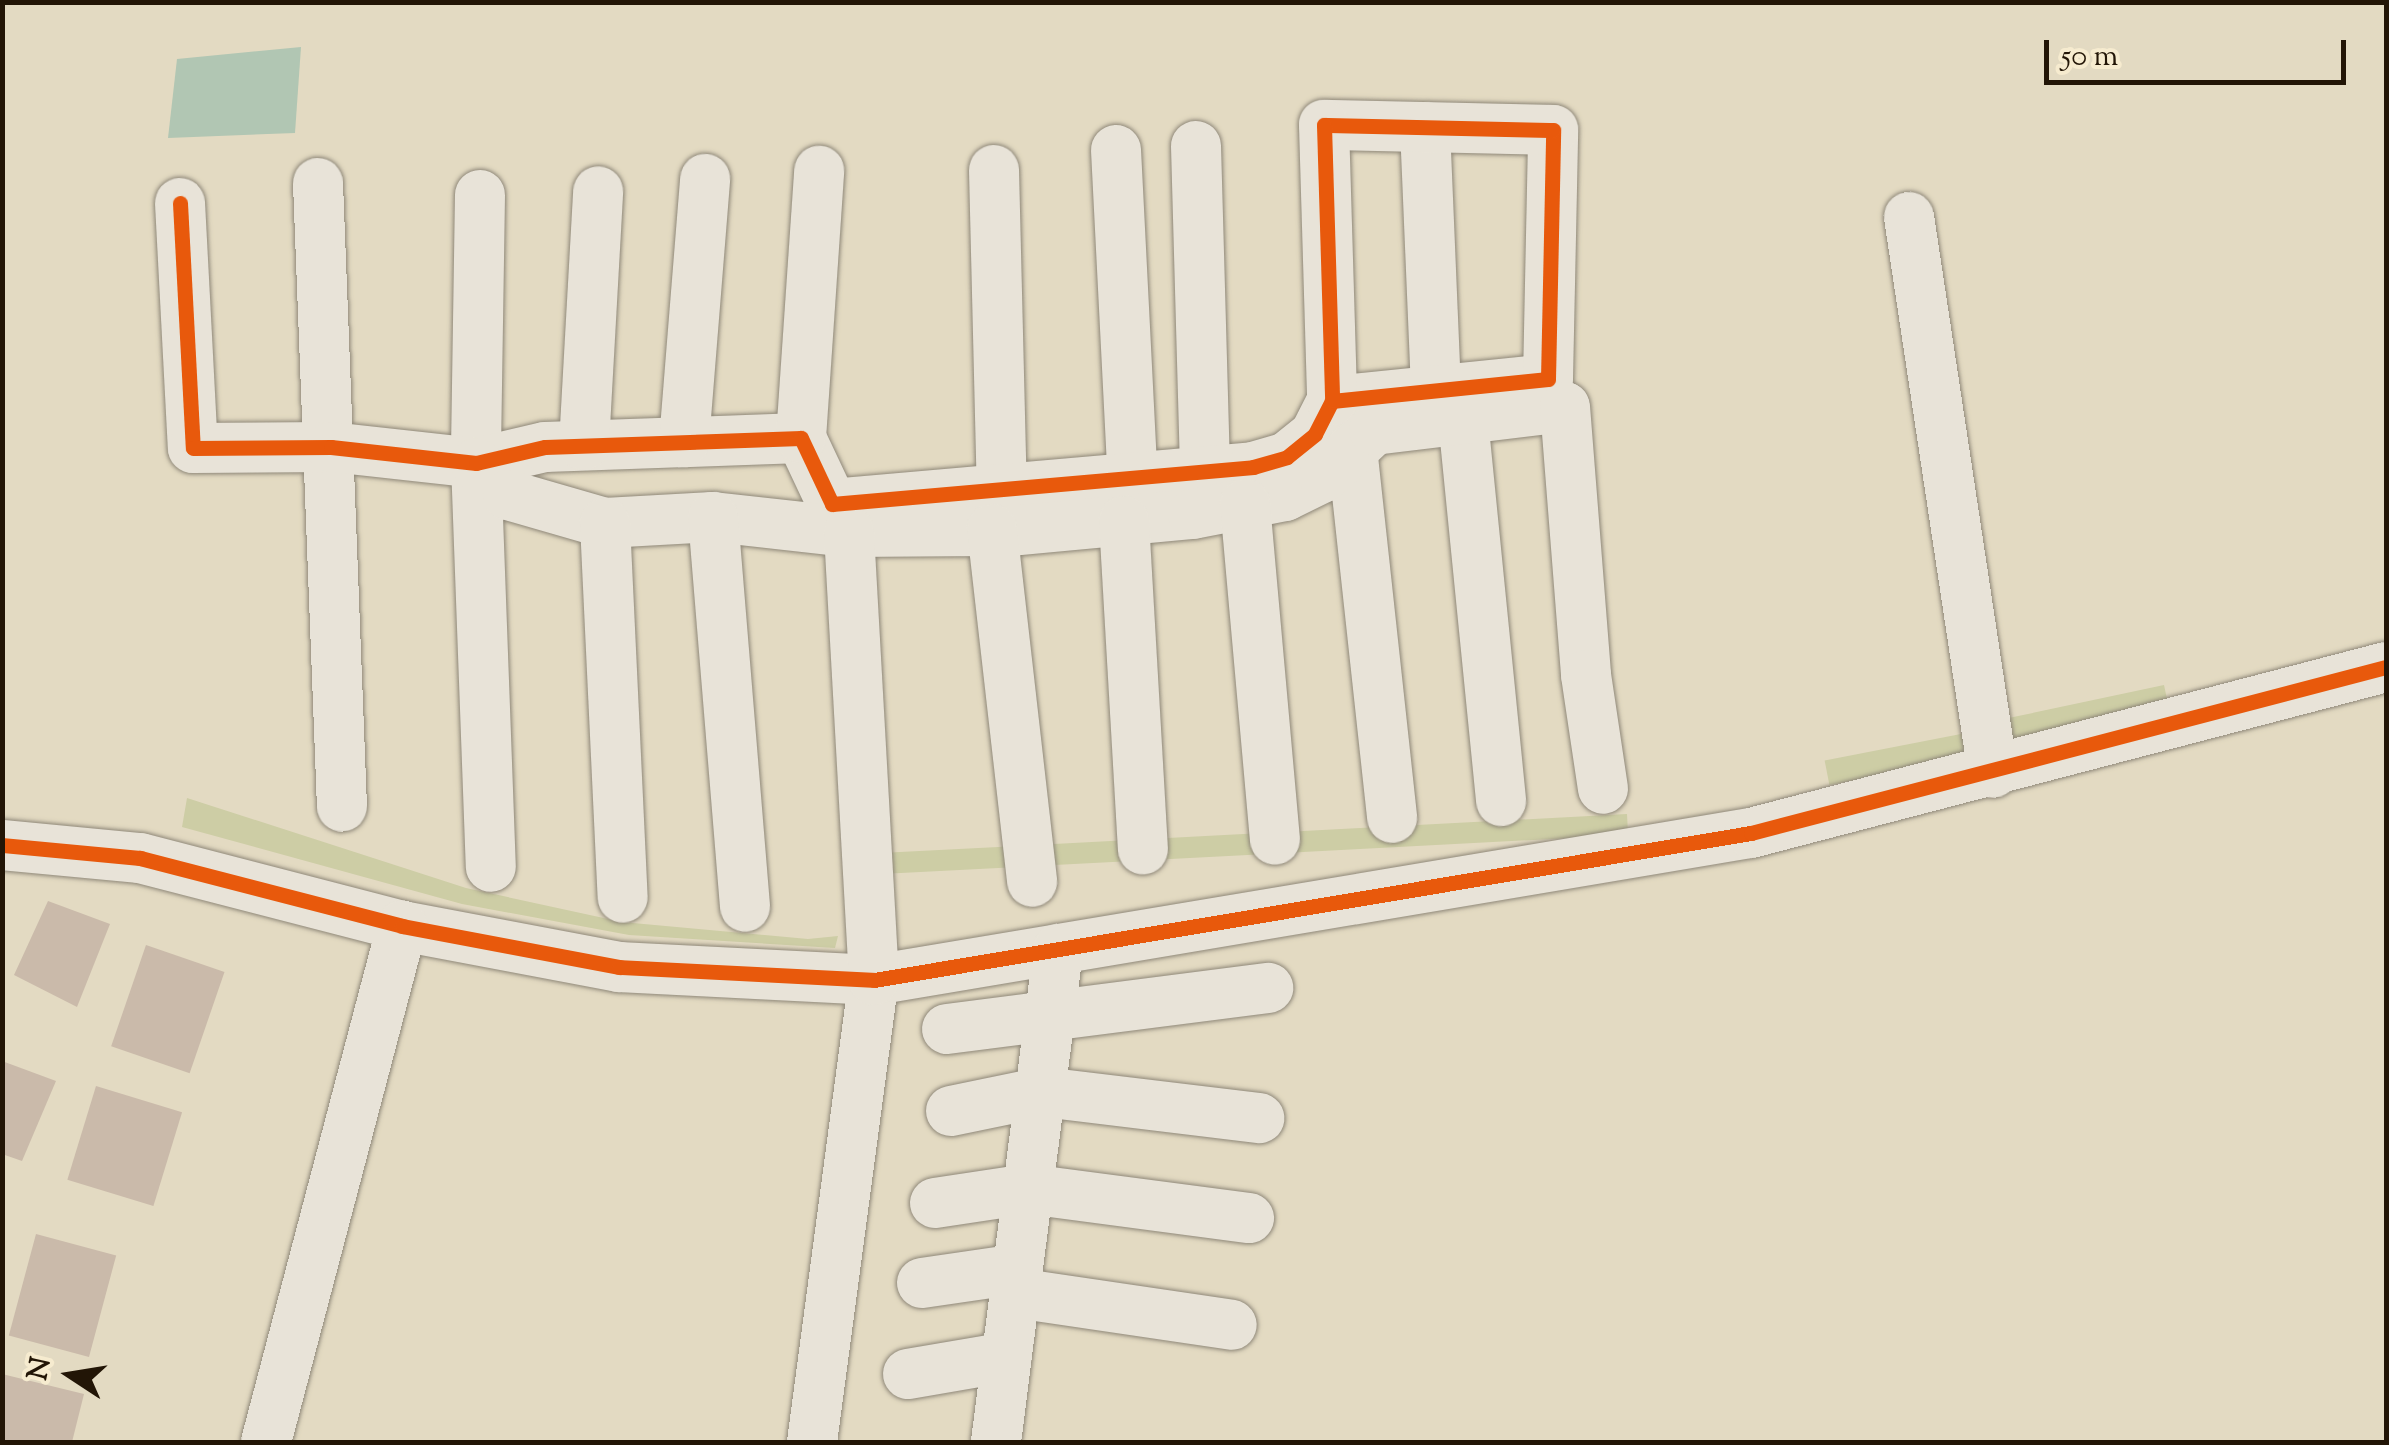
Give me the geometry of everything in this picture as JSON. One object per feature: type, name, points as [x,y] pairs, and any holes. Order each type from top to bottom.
[{"type":"street","points":[[476,463],[508,496],[604,523],[712,517],[848,532],[997,511],[1128,501],[1245,504],[1285,496],[1324,476],[1374,430],[1450,404],[1548,379],[1553,130],[1324,125],[1332,400],[1315,434],[1286,457],[1205,475],[1128,501]]},
{"type":"street","points":[[1425,127],[1450,404],[1501,801]]},
{"type":"street","points":[[1196,146],[1205,475]]},
{"type":"street","points":[[1116,150],[1144,849]]},
{"type":"street","points":[[819,170],[801,438],[832,504],[997,511]]},
{"type":"street","points":[[994,170],[997,511],[1032,882]]},
{"type":"street","points":[[684,442],[705,179]]},
{"type":"street","points":[[318,184],[342,807]]},
{"type":"street","points":[[584,445],[598,190]]},
{"type":"street","points":[[480,195],[476,463],[491,867]]},
{"type":"street","points":[[180,203],[193,448],[331,447],[476,463],[584,445],[801,438]]},
{"type":"street","points":[[1908,217],[1993,773]]},
{"type":"street","points":[[1332,400],[1564,406],[1586,675],[1603,788]]},
{"type":"street","points":[[1352,448],[1392,818]]},
{"type":"street","points":[[1245,504],[1275,840]]},
{"type":"street","points":[[712,517],[745,907]]},
{"type":"street","points":[[604,523],[623,898]]},
{"type":"street","points":[[812,1442],[874,980],[848,532]]},
{"type":"street","points":[[2,845],[140,858],[402,926],[619,967],[874,980],[1751,832],[1993,773],[2386,667]]},
{"type":"street","points":[[266,1442],[402,926]]},
{"type":"street","points":[[991,1442],[1007,1357],[1058,949]]},
{"type":"street","points":[[947,1029],[1050,1012],[1268,988]]},
{"type":"street","points":[[950,1111],[1043,1092],[1259,1118]]},
{"type":"street","points":[[935,1203],[1028,1190],[1250,1218]]},
{"type":"street","points":[[922,1284],[1017,1281],[1232,1324]]},
{"type":"street","points":[[908,1374],[1007,1357]]},
{"type":"shaded area","points":[[301,47],[295,133],[168,138],[177,59]]},
{"type":"shaded area","points":[[2164,685],[2169,708],[2009,743],[2004,719]]},
{"type":"shaded area","points":[[1966,733],[1971,758],[1829,785],[1825,760]]},
{"type":"shaded area","points":[[187,798],[466,888],[622,922],[808,939],[838,936],[835,948],[629,935],[462,904],[182,827]]},
{"type":"shaded area","points":[[1627,814],[1628,835],[891,874],[890,853]]},
{"type":"building","points":[[48,901],[110,924],[77,1007],[14,975]]},
{"type":"building","points":[[146,945],[224,972],[190,1073],[111,1046]]},
{"type":"building","points":[[2,1061],[56,1081],[22,1161],[2,1154]]},
{"type":"building","points":[[96,1086],[182,1112],[153,1206],[67,1180]]},
{"type":"building","points":[[36,1234],[116,1255],[89,1357],[9,1335]]},
{"type":"building","points":[[2,1374],[84,1394],[72,1442],[2,1442]]},
{"type":"cycle path","points":[[180,203],[193,448],[331,447],[476,463],[545,447],[801,438],[832,504],[1253,467],[1287,457],[1315,434],[1332,401],[1548,379],[1553,130],[1324,125],[1332,401]]},
{"type":"cycle path","points":[[2,845],[140,858],[402,926],[619,967],[874,980],[1751,833],[2386,667]]}]
